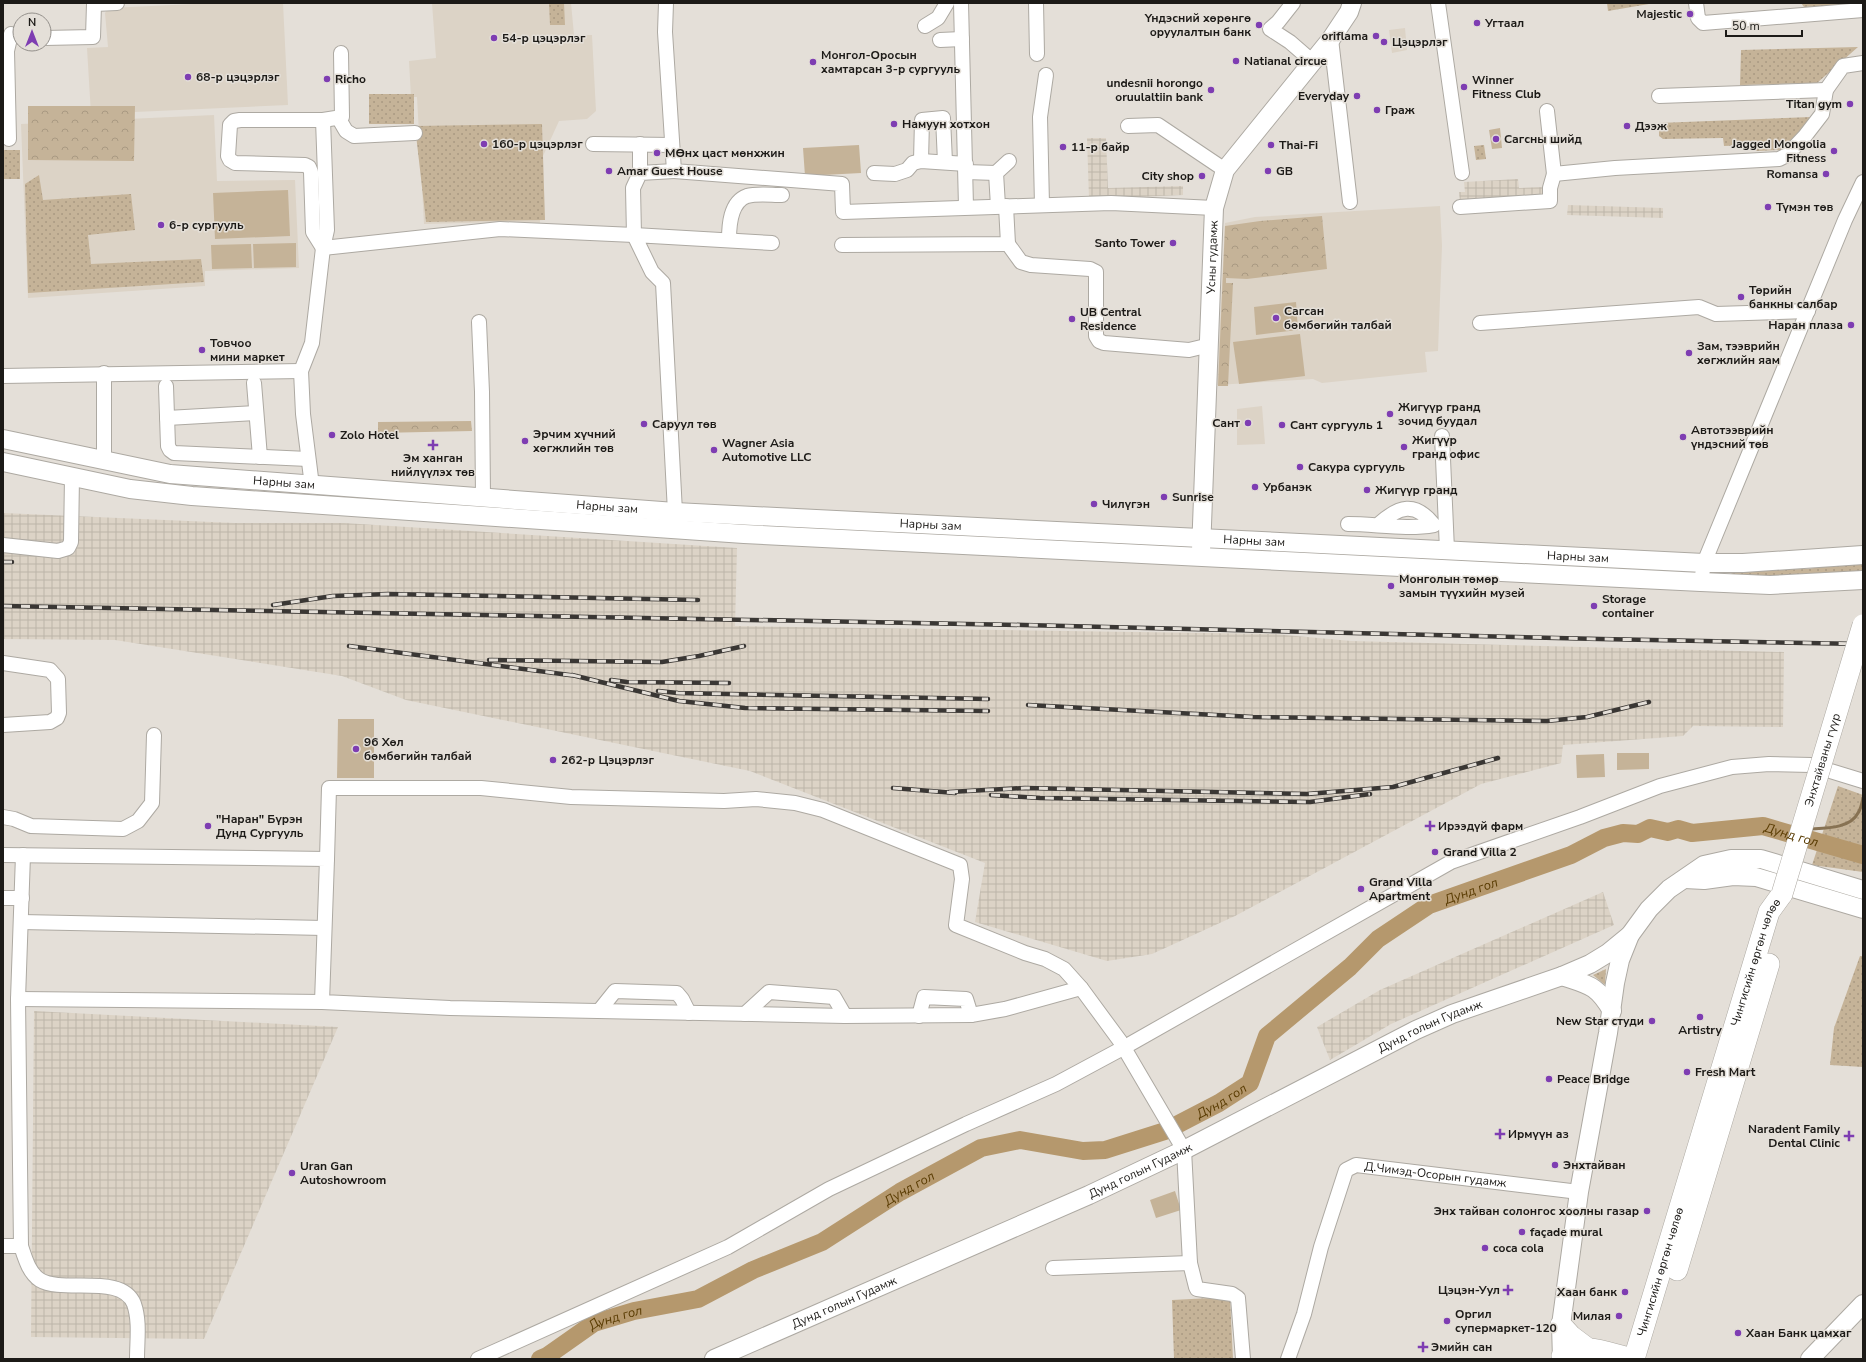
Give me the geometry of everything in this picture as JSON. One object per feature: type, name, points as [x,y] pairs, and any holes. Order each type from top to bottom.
[{"type":"highway","name":"Энхтайваны гүүр","points":[[1782,894],[1863,625]]},
{"type":"highway","name":"Чингисийн өргөн чөлөө","points":[[1634,1359],[1769,912],[1782,894]]},
{"type":"highway","name":"Чингисийн өргөн чөлөө","points":[[1649,1359],[1783,916],[1782,894]]},
{"type":"highway","points":[[1562,1325],[1571,1336],[1586,1348]]},
{"type":"highway","points":[[1562,1358],[1572,1350],[1586,1348],[1634,1359]]},
{"type":"main road","name":"Усны гудамж","points":[[1201,548],[1210,345],[1214,208],[1225,170],[1331,39],[1349,12],[1352,3]]},
{"type":"main road","name":"Нарны зам","points":[[3,439],[170,474],[312,486],[1701,582],[1770,585],[1863,580]]},
{"type":"main road","name":"Нарны зам","points":[[3,462],[130,489],[192,496],[779,535],[1201,548],[1447,550],[1704,564],[1743,564],[1863,555]]},
{"type":"main road","points":[[324,505],[313,500],[313,493],[338,493],[360,489]]},
{"type":"main road","points":[[779,535],[799,530],[822,531],[825,528],[825,525],[815,520]]},
{"type":"main road","points":[[1562,1358],[1562,1325],[1579,1192],[1612,1011],[1617,975],[1630,936],[1644,914],[1669,888],[1685,879],[1704,865],[1731,859],[1761,859],[1863,890]]},
{"type":"main road","points":[[1685,879],[1704,880],[1733,876],[1756,877],[1863,908]]},
{"type":"main road","name":"Дунд голын Гудамж","points":[[714,1359],[1090,1195],[1184,1150],[1416,1030],[1481,1003],[1562,976],[1590,964],[1608,953],[1630,936]]},
{"type":"main road","points":[[1562,976],[1593,987],[1603,996],[1612,1011]]},
{"type":"main road","points":[[1810,1359],[1863,1304]]},
{"type":"main road","points":[[1838,1330],[1863,1324]]},
{"type":"street","points":[[52,38],[93,37],[94,4],[117,3]]},
{"type":"street","points":[[666,3],[665,32],[674,171]]},
{"type":"street","points":[[925,26],[938,18],[947,3]]},
{"type":"street","points":[[960,3],[966,207]]},
{"type":"street","points":[[1036,3],[1036,54]]},
{"type":"street","points":[[1292,3],[1278,22],[1270,29],[1290,42],[1313,62]]},
{"type":"street","points":[[1438,3],[1462,173]]},
{"type":"street","points":[[1696,3],[1698,18],[1703,23],[1863,10]]},
{"type":"street","points":[[9,139],[7,51],[11,34]]},
{"type":"street","points":[[940,40],[962,39]]},
{"type":"street","points":[[1331,39],[1350,202]]},
{"type":"street","points":[[323,248],[313,232],[311,172],[309,167],[305,165],[235,163],[230,160],[228,156],[230,125],[234,121],[323,120],[342,118],[341,53]]},
{"type":"street","points":[[1554,174],[1615,168],[1779,159],[1787,155],[1805,136],[1822,114],[1826,90],[1843,66],[1863,63]]},
{"type":"street","points":[[1042,205],[1040,117],[1046,75]]},
{"type":"street","points":[[1659,96],[1826,90]]},
{"type":"street","points":[[1460,207],[1550,201],[1550,188],[1554,174],[1547,111]]},
{"type":"street","points":[[921,161],[922,120],[943,118],[945,162]]},
{"type":"street","points":[[339,119],[346,131],[354,136],[415,133]]},
{"type":"street","points":[[312,486],[303,414],[301,371],[312,343],[323,248],[327,230],[323,120]]},
{"type":"street","points":[[1128,126],[1158,125],[1225,170]]},
{"type":"street","points":[[593,144],[672,145]]},
{"type":"street","points":[[640,144],[640,173],[633,188],[634,235],[652,272],[663,283],[675,512]]},
{"type":"street","points":[[874,173],[895,174],[907,170],[913,163],[921,161],[945,162],[966,168],[996,173]]},
{"type":"street","points":[[996,173],[1008,161]]},
{"type":"street","points":[[640,173],[674,171],[842,184],[843,212],[1111,203],[1214,208]]},
{"type":"street","points":[[996,173],[1008,244],[1021,262],[1031,265],[1090,269],[1096,272],[1096,336],[1099,341],[1104,343],[1189,350],[1210,345]]},
{"type":"street","points":[[1701,582],[1704,564],[1845,220],[1863,182]]},
{"type":"street","points":[[729,240],[730,219],[740,201],[746,196],[782,195]]},
{"type":"street","points":[[323,248],[500,229],[772,243]]},
{"type":"street","points":[[842,245],[1008,244]]},
{"type":"street","points":[[1480,323],[1699,307],[1716,314],[1808,311]]},
{"type":"street","points":[[479,322],[482,392],[483,497]]},
{"type":"street","points":[[3,376],[104,373],[301,371]]},
{"type":"street","points":[[104,373],[104,461]]},
{"type":"street","points":[[254,383],[260,457]]},
{"type":"street","points":[[166,386],[168,446],[174,453],[308,459]]},
{"type":"street","points":[[167,418],[256,413]]},
{"type":"street","points":[[1442,436],[1447,550]]},
{"type":"street","points":[[3,545],[58,550],[68,548],[71,542],[72,477]]},
{"type":"street","points":[[1348,524],[1379,524],[1419,527],[1434,524],[1419,511],[1407,507],[1395,511],[1379,524]]},
{"type":"street","points":[[3,663],[50,670],[58,679],[59,713],[57,718],[50,722],[3,725]]},
{"type":"street","points":[[3,817],[14,819],[31,826],[123,829],[132,826],[152,803],[154,735]]},
{"type":"street","points":[[478,1359],[728,1247],[829,1189],[966,1124],[1056,1084],[1123,1048],[1451,862],[1580,817],[1660,786],[1732,767],[1769,764],[1811,765],[1863,781]]},
{"type":"street","points":[[322,1002],[329,788],[481,788],[571,797],[724,801],[756,799],[795,803],[823,810],[960,865],[962,879],[956,925],[1025,953],[1045,959],[1064,969],[1081,988],[1123,1048],[1184,1150],[1190,1263],[1197,1289],[1232,1294],[1238,1298],[1243,1359]]},
{"type":"street","points":[[3,855],[327,859]]},
{"type":"street","points":[[23,855],[18,999],[20,1246],[32,1273],[41,1281],[64,1285],[114,1288],[128,1296],[133,1303],[137,1321],[137,1359]]},
{"type":"street","points":[[3,898],[22,898]]},
{"type":"street","points":[[21,922],[324,928]]},
{"type":"street","points":[[18,999],[322,1002],[599,1011],[919,1016],[971,1015],[1005,1009],[1081,988]]},
{"type":"street","points":[[599,1011],[614,991],[677,994],[682,999],[689,1013]]},
{"type":"street","points":[[746,1014],[769,992],[834,997],[845,1016]]},
{"type":"street","name":"Д.Чимэд-Осорын гудамж","points":[[1288,1359],[1304,1314],[1321,1247],[1346,1170],[1356,1165],[1579,1192]]},
{"type":"street","points":[[3,1246],[20,1246]]},
{"type":"street","points":[[1052,1268],[1190,1263]]},
{"type":"shaded area","name":"68-р цэцэрлэг","points":[[215,3],[283,3],[288,105],[91,114],[87,48],[108,47],[105,13],[109,8]]},
{"type":"shaded area","name":"160-р цэцэрлэг","points":[[432,3],[571,3],[574,35],[592,35],[596,111],[587,119],[559,121],[538,167],[540,223],[505,222],[424,224],[417,97],[411,97],[409,61],[436,58]]},
{"type":"shaded area","points":[[1405,28],[1407,50],[1392,53],[1389,30]]},
{"type":"shaded area","name":"6-р сургууль","points":[[214,115],[217,181],[295,180],[299,268],[205,271],[205,286],[28,298],[21,124]]},
{"type":"shaded area","points":[[1087,138],[1106,138],[1108,188],[1183,186],[1183,195],[1089,199]]},
{"type":"shaded area","points":[[1518,179],[1519,188],[1545,187],[1546,196],[1460,202],[1459,192],[1465,192],[1464,182]]},
{"type":"shaded area","points":[[1568,205],[1663,208],[1663,218],[1567,215]]},
{"type":"shaded area","points":[[1440,206],[1442,246],[1438,351],[1425,352],[1427,372],[1322,383],[1313,379],[1217,385],[1225,223],[1255,217]]},
{"type":"shaded area","points":[[1262,406],[1265,444],[1237,445],[1237,409]]},
{"type":"shaded area","points":[[3,513],[235,523],[344,523],[737,548],[735,626],[1274,634],[1351,641],[1784,652],[1783,727],[1693,726],[1683,736],[1563,745],[1561,763],[1481,784],[1235,916],[1152,954],[1107,961],[975,922],[985,863],[750,771],[406,700],[342,676],[115,640],[3,639]]},
{"type":"shaded area","points":[[1603,892],[1614,925],[1391,1024],[1330,1060],[1317,1027],[1380,990]]},
{"type":"shaded area","points":[[34,1011],[338,1027],[204,1339],[31,1337]]},
{"type":"green space","points":[[549,3],[564,3],[565,25],[550,25]]},
{"type":"green space","points":[[1607,3],[1649,3],[1649,4],[1608,11]]},
{"type":"green space","points":[[1801,3],[1863,3],[1863,4],[1804,7]]},
{"type":"green space","points":[[1858,47],[1817,83],[1740,85],[1741,50]]},
{"type":"green space","points":[[369,94],[414,94],[414,124],[369,124]]},
{"type":"green space","points":[[28,106],[135,106],[134,161],[28,160]]},
{"type":"green space","points":[[1811,117],[1795,138],[1781,150],[1756,151],[1748,145],[1724,146],[1723,138],[1663,139],[1659,136],[1659,123]]},
{"type":"green space","points":[[542,124],[545,220],[426,222],[415,126]]},
{"type":"green space","name":"Сагсны шийд","points":[[1500,128],[1502,148],[1492,149],[1489,130]]},
{"type":"green space","points":[[859,145],[861,173],[805,176],[803,148]]},
{"type":"green space","points":[[1484,145],[1486,159],[1476,160],[1474,146]]},
{"type":"green space","points":[[3,150],[20,150],[20,179],[3,179]]},
{"type":"green space","points":[[39,175],[43,200],[131,194],[135,230],[88,235],[91,264],[201,259],[204,282],[28,293],[25,184]]},
{"type":"green space","points":[[288,190],[290,236],[215,239],[213,193]]},
{"type":"green space","points":[[1322,216],[1327,269],[1247,279],[1226,278],[1226,283],[1233,283],[1228,386],[1218,386],[1225,226],[1260,221]]},
{"type":"green space","points":[[296,243],[296,267],[254,268],[253,244]]},
{"type":"green space","points":[[251,244],[252,268],[212,269],[211,245]]},
{"type":"green space","name":"Сагсан бөмбөгийн талбай","points":[[1296,302],[1298,330],[1256,335],[1254,307]]},
{"type":"green space","points":[[1300,334],[1305,376],[1239,384],[1233,342]]},
{"type":"green space","points":[[471,421],[472,431],[378,433],[378,422]]},
{"type":"green space","points":[[1225,548],[1610,567],[1577,569]]},
{"type":"green space","points":[[1863,562],[1863,572],[1804,578],[1731,574],[1735,570],[1806,569]]},
{"type":"green space","name":"96 Хөл бөмбөгийн талбай","points":[[338,719],[374,719],[374,778],[337,778]]},
{"type":"green space","points":[[1617,753],[1649,753],[1649,769],[1617,770]]},
{"type":"green space","points":[[1604,754],[1605,777],[1577,778],[1576,755]]},
{"type":"green space","points":[[1838,786],[1863,795],[1863,872],[1812,865]]},
{"type":"green space","points":[[1860,956],[1863,956],[1863,1067],[1830,1065],[1834,1028]]},
{"type":"green space","points":[[1606,969],[1605,984],[1604,984],[1593,975]]},
{"type":"green space","points":[[1175,1191],[1181,1210],[1156,1218],[1150,1200]]},
{"type":"green space","points":[[1230,1297],[1233,1359],[1174,1359],[1172,1300]]},
{"type":"waterway","points":[[1809,829],[1836,827],[1849,822],[1859,811],[1863,798]]},
{"type":"waterway","name":"Дунд гол","points":[[540,1359],[547,1356],[594,1323],[634,1311],[698,1299],[753,1270],[822,1242],[900,1192],[981,1148],[1020,1140],[1083,1151],[1105,1150],[1165,1131],[1219,1103],[1250,1083],[1267,1036],[1350,967],[1378,939],[1429,905],[1571,855],[1604,838],[1623,833],[1638,834],[1650,828],[1668,832],[1678,829],[1692,833],[1763,826],[1863,855]]},
{"type":"waterway","name":"Дунд гол","points":[[1779,831],[1793,830]]},
{"type":"railway","points":[[3,562],[12,562]]},
{"type":"railway","points":[[273,605],[333,596],[388,594],[698,600]]},
{"type":"railway","points":[[3,606],[1024,625],[1863,644]]},
{"type":"railway","points":[[349,646],[577,676]]},
{"type":"railway","points":[[489,660],[662,662],[744,646]]},
{"type":"railway","points":[[572,675],[679,701],[745,708],[988,711]]},
{"type":"railway","points":[[611,680],[627,682],[729,683]]},
{"type":"railway","points":[[658,691],[678,693],[988,699]]},
{"type":"railway","points":[[1028,705],[1253,717],[1547,721],[1587,717],[1649,702]]},
{"type":"railway","points":[[949,792],[1025,788],[1307,794],[1393,787],[1498,758]]},
{"type":"railway","points":[[893,788],[955,793]]},
{"type":"railway","points":[[991,795],[1040,798],[1310,802],[1370,794]]},
{"type":"place","name":"Majestic","points":[[1690,14]]},
{"type":"place","name":"Угтаал","points":[[1477,23]]},
{"type":"place","name":"Үндэсний хөрөнгө оруулалтын банк","points":[[1259,25]]},
{"type":"place","name":"oriflama","points":[[1376,36]]},
{"type":"place","name":"54-р цэцэрлэг","points":[[494,38]]},
{"type":"place","name":"Цэцэрлэг","points":[[1384,42]]},
{"type":"place","name":"Natianal circue","points":[[1236,61]]},
{"type":"place","name":"Монгол-Оросын хамтарсан 3-р сургууль","points":[[813,62]]},
{"type":"place","name":"68-р цэцэрлэг","points":[[188,77]]},
{"type":"place","name":"Richo","points":[[327,79]]},
{"type":"place","name":"Winner Fitness Club","points":[[1464,87]]},
{"type":"place","name":"undesnii horongo oruulaltiin bank","points":[[1211,90]]},
{"type":"place","name":"Everyday","points":[[1357,96]]},
{"type":"place","name":"Titan gym","points":[[1850,104]]},
{"type":"place","name":"Граж","points":[[1377,110]]},
{"type":"place","name":"Намуун хотхон","points":[[894,124]]},
{"type":"place","name":"Дээж","points":[[1627,126]]},
{"type":"place","name":"Сагсны шийд","points":[[1496,139]]},
{"type":"place","name":"160-р цэцэрлэг","points":[[484,144]]},
{"type":"place","name":"Thai-Fi","points":[[1271,145]]},
{"type":"place","name":"11-р байр","points":[[1063,147]]},
{"type":"place","name":"Jagged Mongolia Fitness","points":[[1834,151]]},
{"type":"place","name":"МӨнх цаст мөнхжин","points":[[657,153]]},
{"type":"place","name":"Amar Guest House","points":[[609,171]]},
{"type":"place","name":"GB","points":[[1268,171]]},
{"type":"place","name":"Romansa","points":[[1826,174]]},
{"type":"place","name":"City shop","points":[[1202,176]]},
{"type":"place","name":"Түмэн төв","points":[[1768,207]]},
{"type":"place","name":"6-р сургууль","points":[[161,225]]},
{"type":"place","name":"Santo Tower","points":[[1173,243]]},
{"type":"place","name":"Төрийн банкны салбар","points":[[1741,297]]},
{"type":"place","name":"Сагсан бөмбөгийн талбай","points":[[1276,318]]},
{"type":"place","name":"UB Central Residence","points":[[1072,319]]},
{"type":"place","name":"Наран плаза","points":[[1851,325]]},
{"type":"place","name":"Товчоо мини маркет","points":[[202,350]]},
{"type":"place","name":"Зам, тээврийн хөгжлийн яам","points":[[1689,353]]},
{"type":"place","name":"Жигүүр гранд зочид буудал","points":[[1390,414]]},
{"type":"place","name":"Сант","points":[[1248,423]]},
{"type":"place","name":"Саруул төв","points":[[644,424]]},
{"type":"place","name":"Сант сургууль 1","points":[[1282,425]]},
{"type":"place","name":"Zolo Hotel","points":[[332,435]]},
{"type":"place","name":"Автотээврийн үндэсний төв","points":[[1683,437]]},
{"type":"place","name":"Эрчим хүчний хөгжлийн төв","points":[[525,441]]},
{"type":"place","name":"Эм ханган нийлүүлэх төв","points":[[433,445]]},
{"type":"place","name":"Жигүүр гранд офис","points":[[1404,447]]},
{"type":"place","name":"Wagner Asia Automotive LLC","points":[[714,450]]},
{"type":"place","name":"Сакура сургууль","points":[[1300,467]]},
{"type":"place","name":"Урбанэк","points":[[1255,487]]},
{"type":"place","name":"Жигүүр гранд","points":[[1367,490]]},
{"type":"place","name":"Sunrise","points":[[1164,497]]},
{"type":"place","name":"Чилүгэн","points":[[1094,504]]},
{"type":"place","name":"Монголын төмөр замын түүхийн музей","points":[[1391,586]]},
{"type":"place","name":"Storage container","points":[[1594,606]]},
{"type":"place","name":"96 Хөл бөмбөгийн талбай","points":[[356,749]]},
{"type":"place","name":"262-р Цэцэрлэг","points":[[553,760]]},
{"type":"place","name":"\"Наран\" Бүрэн Дунд Сургууль","points":[[208,826]]},
{"type":"place","name":"Ирээдүй фарм","points":[[1430,826]]},
{"type":"place","name":"Grand Villa 2","points":[[1435,852]]},
{"type":"place","name":"Grand Villa Apartment","points":[[1361,889]]},
{"type":"place","name":"Artistry","points":[[1700,1017]]},
{"type":"place","name":"New Star студи","points":[[1652,1021]]},
{"type":"place","name":"Fresh Mart","points":[[1687,1072]]},
{"type":"place","name":"Peace Bridge","points":[[1549,1079]]},
{"type":"place","name":"Ирмүүн аз","points":[[1500,1134]]},
{"type":"place","name":"Naradent Family Dental Clinic","points":[[1849,1136]]},
{"type":"place","name":"Энхтайван","points":[[1555,1165]]},
{"type":"place","name":"Uran Gan Autoshowroom","points":[[292,1173]]},
{"type":"place","name":"Энх тайван солонгос хоолны газар","points":[[1647,1211]]},
{"type":"place","name":"façade mural","points":[[1522,1232]]},
{"type":"place","name":"coca cola","points":[[1485,1248]]},
{"type":"place","name":"Цэцэн-Уул","points":[[1508,1290]]},
{"type":"place","name":"Хаан банк","points":[[1625,1292]]},
{"type":"place","name":"Милая","points":[[1619,1316]]},
{"type":"place","name":"Оргил супермаркет-120","points":[[1447,1321]]},
{"type":"place","name":"Хаан Банк цамхаг","points":[[1738,1333]]},
{"type":"place","name":"Эмийн сан","points":[[1423,1347]]}]
